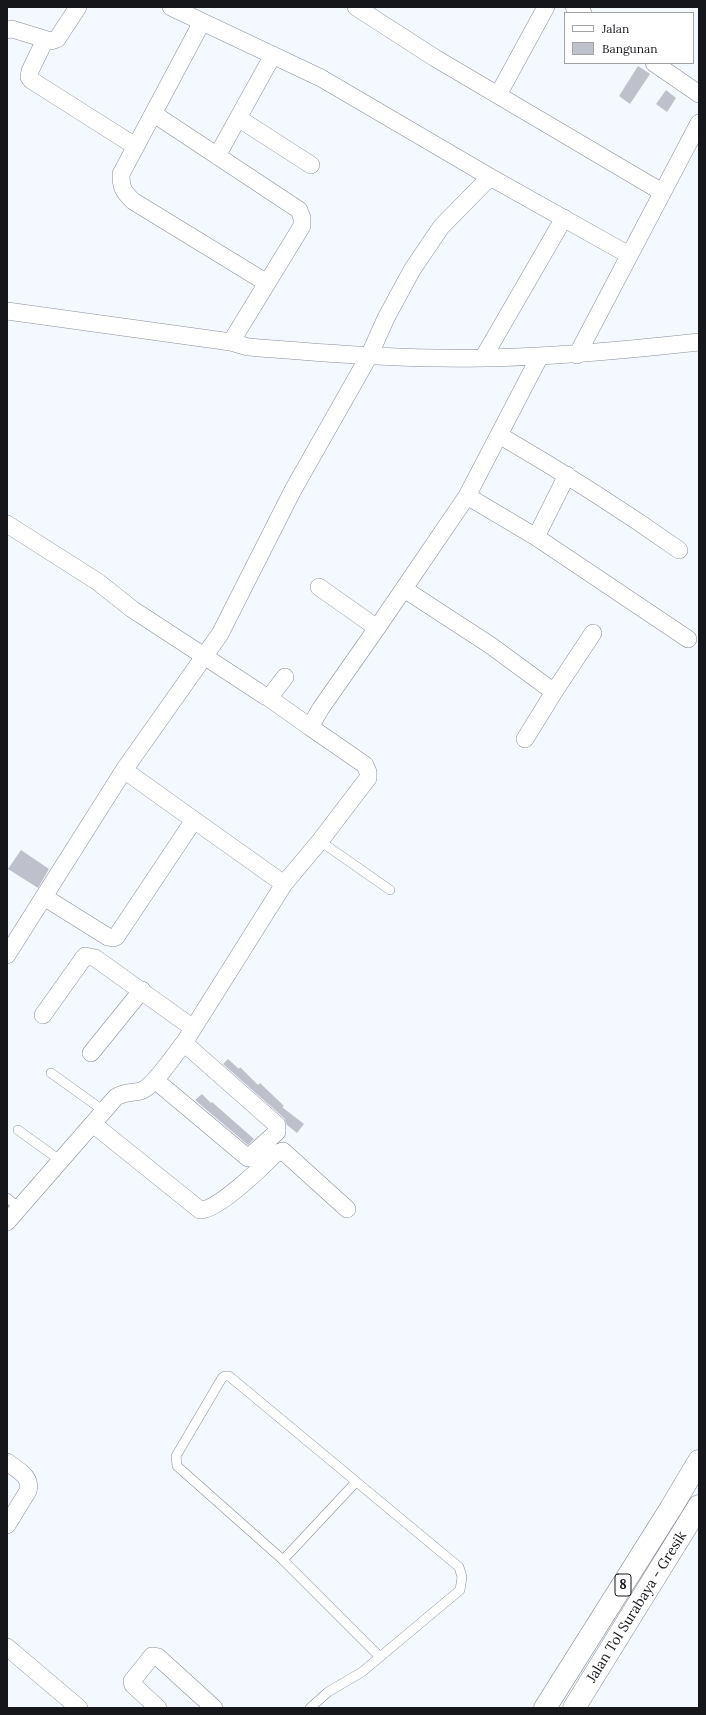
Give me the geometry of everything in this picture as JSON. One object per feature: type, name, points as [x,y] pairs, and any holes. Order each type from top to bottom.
[{"type":"highway","name":"Jalan Tol Surabaya - Gresik","points":[[545,1708],[671,1508],[699,1460]]},
{"type":"highway","name":"Jalan Tol Surabaya - Gresik","points":[[574,1708],[699,1506]]},
{"type":"street","points":[[7,30],[12,29],[52,41],[57,39],[78,7]]},
{"type":"street","points":[[171,7],[321,78],[490,177],[629,255]]},
{"type":"street","points":[[356,7],[435,58],[662,192]]},
{"type":"street","points":[[498,95],[546,7]]},
{"type":"street","points":[[202,22],[121,174],[121,184],[124,192],[133,201],[267,283]]},
{"type":"street","points":[[45,40],[30,71],[29,77],[31,80],[136,146]]},
{"type":"street","points":[[217,156],[273,55]]},
{"type":"street","points":[[655,64],[699,94]]},
{"type":"street","points":[[154,114],[298,210],[302,218],[302,226],[231,342]]},
{"type":"street","points":[[238,118],[311,165]]},
{"type":"street","points":[[577,355],[699,124]]},
{"type":"street","points":[[7,955],[124,770],[203,656],[220,634],[293,490],[369,356],[386,318],[412,270],[441,227],[490,177]]},
{"type":"street","points":[[483,358],[564,218]]},
{"type":"street","points":[[7,310],[231,342],[248,347],[369,356],[483,358],[577,355],[699,342]]},
{"type":"street","points":[[310,727],[321,708],[467,496],[540,356]]},
{"type":"street","points":[[499,435],[620,508],[679,550]]},
{"type":"street","points":[[536,537],[567,475]]},
{"type":"street","points":[[467,496],[536,537],[688,639]]},
{"type":"street","points":[[7,524],[98,582],[132,609],[269,698],[365,765],[368,772],[368,778],[320,841],[284,884],[184,1043],[155,1080],[144,1090],[128,1092],[116,1097],[61,1161],[13,1203],[7,1222]]},
{"type":"street","points":[[319,587],[377,628]]},
{"type":"street","points":[[404,589],[490,645],[554,692]]},
{"type":"street","points":[[525,739],[593,633]]},
{"type":"street","points":[[269,698],[285,677]]},
{"type":"street","points":[[124,770],[284,884]]},
{"type":"street","points":[[44,897],[108,937],[116,937],[194,820]]},
{"type":"street","points":[[43,1016],[85,956],[95,958],[142,990],[193,1028]]},
{"type":"street","points":[[91,1053],[142,990]]},
{"type":"street","points":[[155,1080],[248,1158],[277,1132],[277,1124],[184,1043]]},
{"type":"street","points":[[93,1124],[200,1210],[207,1210],[236,1190],[275,1154],[283,1151],[347,1209]]},
{"type":"street","points":[[7,1462],[29,1480],[30,1485],[28,1491],[7,1525]]},
{"type":"street","points":[[7,1647],[79,1708]]},
{"type":"street","points":[[158,1708],[133,1685],[132,1681],[152,1656],[158,1657],[214,1708]]},
{"type":"lane","points":[[320,841],[390,890]]},
{"type":"lane","points":[[51,1073],[104,1111]]},
{"type":"lane","points":[[18,1130],[61,1161]]},
{"type":"lane","points":[[310,1708],[328,1692],[362,1672],[380,1657],[460,1590],[462,1578],[459,1567],[230,1376],[225,1376],[222,1378],[176,1456],[175,1461],[177,1466],[283,1560],[380,1657]]},
{"type":"lane","points":[[283,1560],[356,1482]]},
{"type":"building","points":[[638,66],[650,74],[630,104],[619,96]]},
{"type":"building","points":[[666,90],[676,98],[667,112],[656,104]]},
{"type":"building","points":[[21,850],[49,869],[38,888],[8,869]]},
{"type":"building","points":[[228,1059],[239,1069],[240,1067],[258,1085],[260,1083],[284,1106],[282,1107],[304,1124],[297,1133],[287,1125],[284,1118],[223,1064]]},
{"type":"building","points":[[202,1094],[254,1139],[248,1145],[195,1100]]}]
